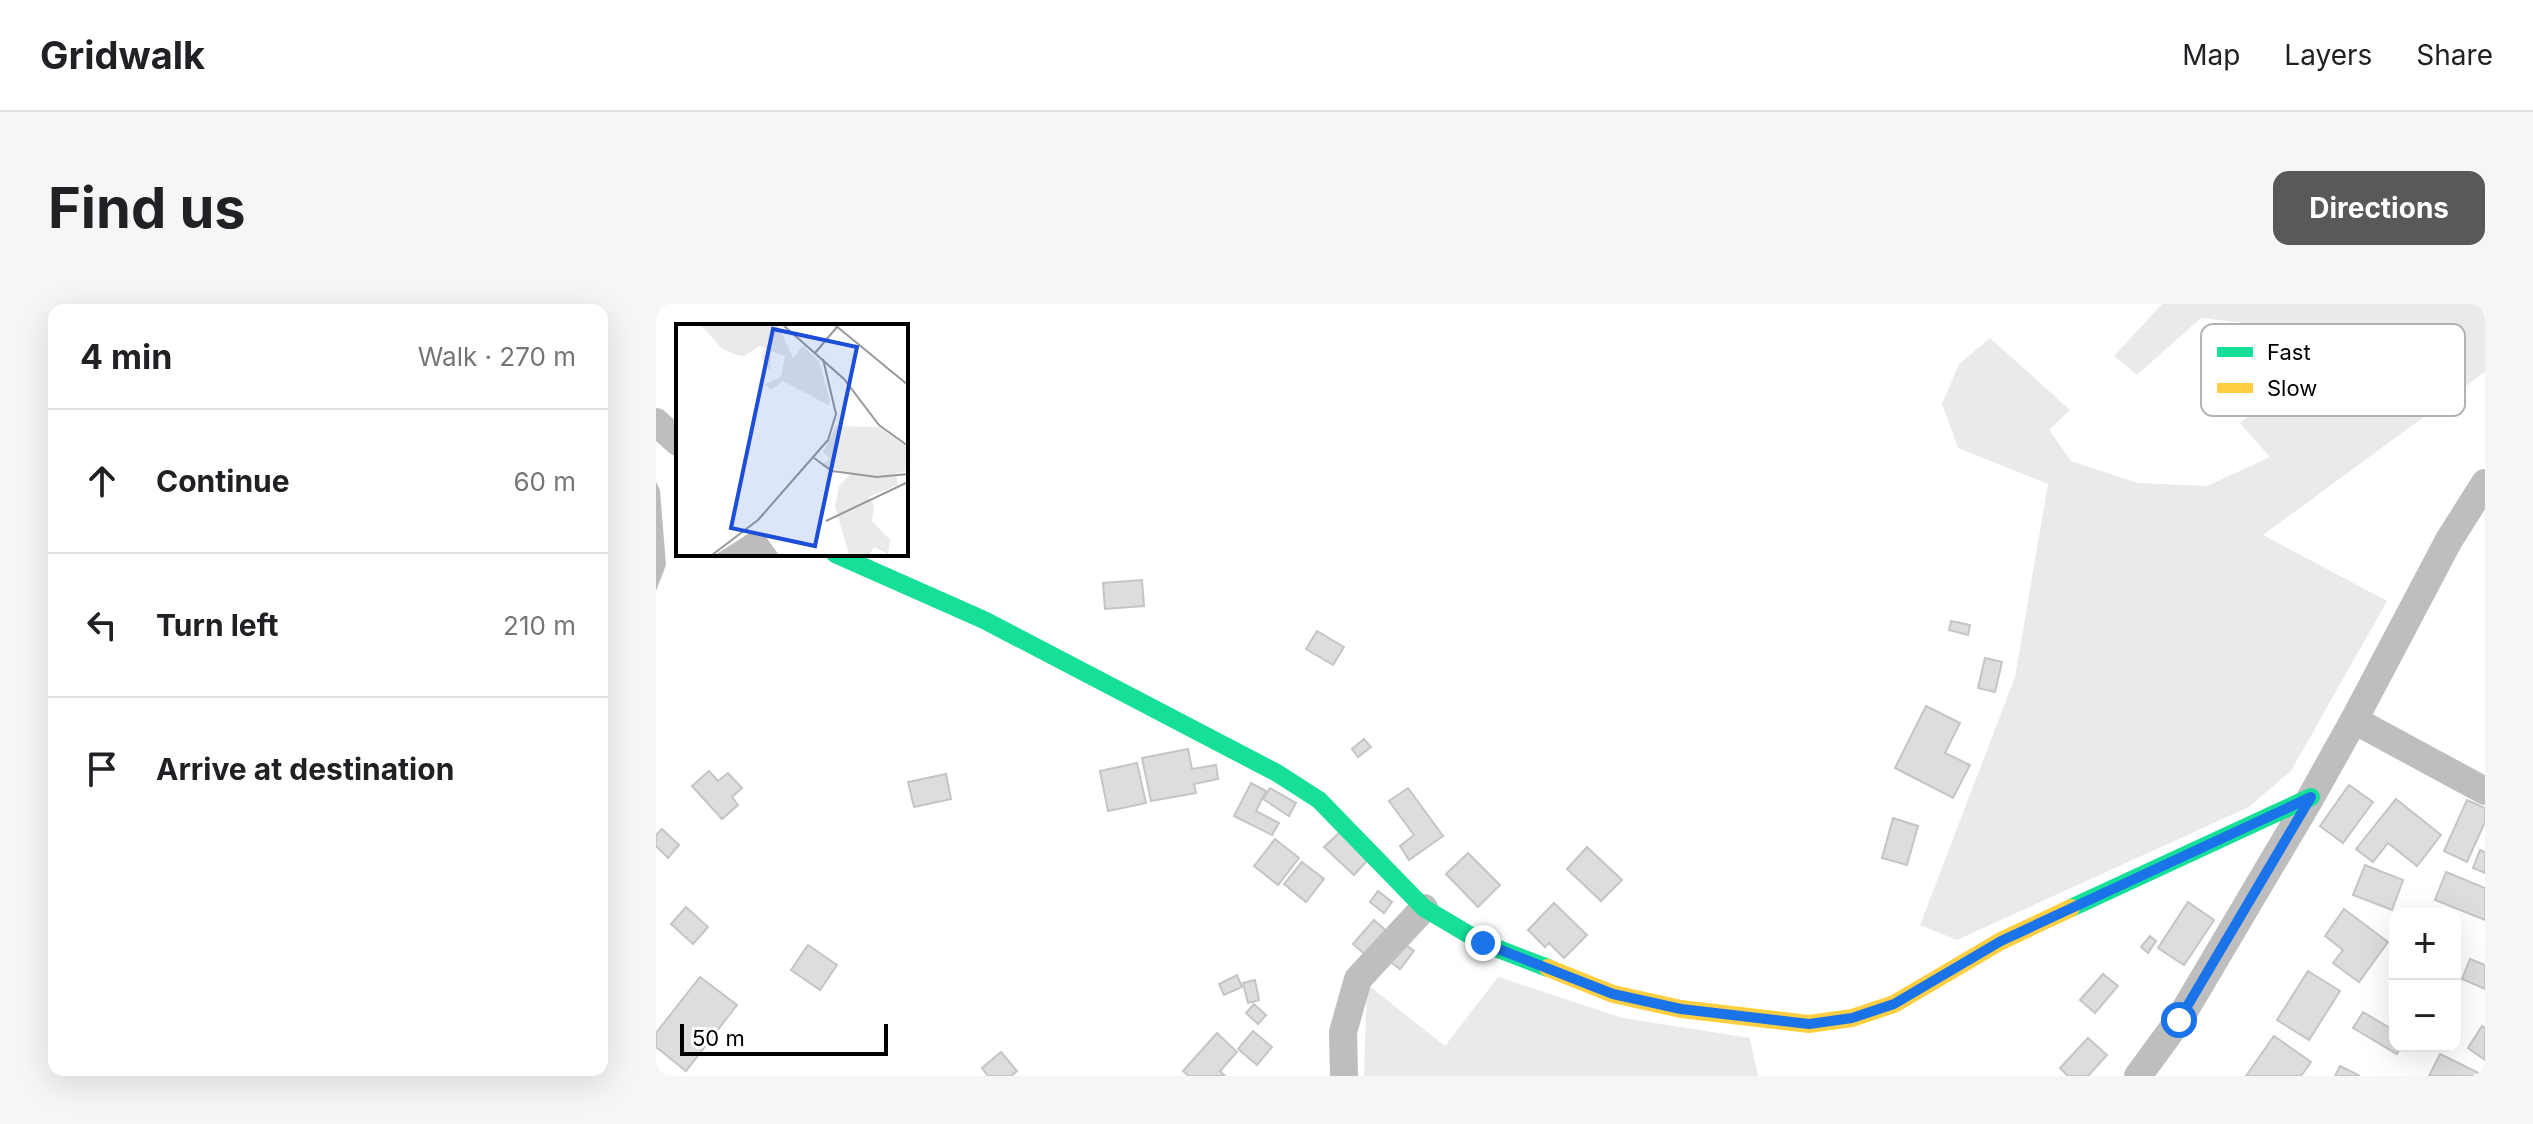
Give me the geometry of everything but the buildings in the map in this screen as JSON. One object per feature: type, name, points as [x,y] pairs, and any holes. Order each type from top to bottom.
[{"type":"street","points":[[656,422],[676,440]]},
{"type":"street","points":[[2138,1076],[2179,1020],[2311,797],[2449,540],[2485,483]]},
{"type":"street","points":[[840,556],[984,620],[1277,773],[1319,800],[1424,908],[1483,943],[1613,994],[1681,1009],[1809,1024],[1852,1018],[1894,1004],[2001,941],[2311,797]]},
{"type":"street","points":[[2354,720],[2485,791]]},
{"type":"street","points":[[1344,1076],[1343,1032],[1358,979],[1424,908]]},
{"type":"shaded area","points":[[2162,304],[2485,304],[2485,372],[2465,387],[2465,324],[2252,324],[2201,318],[2137,375],[2114,356]]},
{"type":"shaded area","points":[[1990,338],[2070,410],[2049,430],[2071,461],[2138,483],[2207,486],[2270,457],[2240,423],[2248,416],[2425,416],[2263,535],[2387,601],[2291,771],[2249,807],[1957,940],[1920,925],[2015,677],[2048,484],[1958,448],[1942,404],[1959,364]]},
{"type":"shaded area","points":[[656,482],[660,490],[666,565],[656,591]]},
{"type":"shaded area","points":[[1498,977],[1623,1018],[1750,1038],[1758,1076],[1364,1076],[1367,984],[1445,1046]]},
{"type":"traffic: fast","points":[[840,556],[984,620],[1277,773],[1319,800],[1424,908],[1483,943],[1548,968]]},
{"type":"traffic: fast","points":[[2071,908],[2311,797]]},
{"type":"traffic: slow","points":[[1548,968],[1613,994],[1681,1009],[1809,1024],[1852,1018],[1894,1004],[2001,941],[2071,908]]},
{"type":"route","points":[[1483,943],[1613,994],[1681,1009],[1809,1024],[1852,1018],[1894,1004],[2001,941],[2311,797],[2179,1020]]}]
